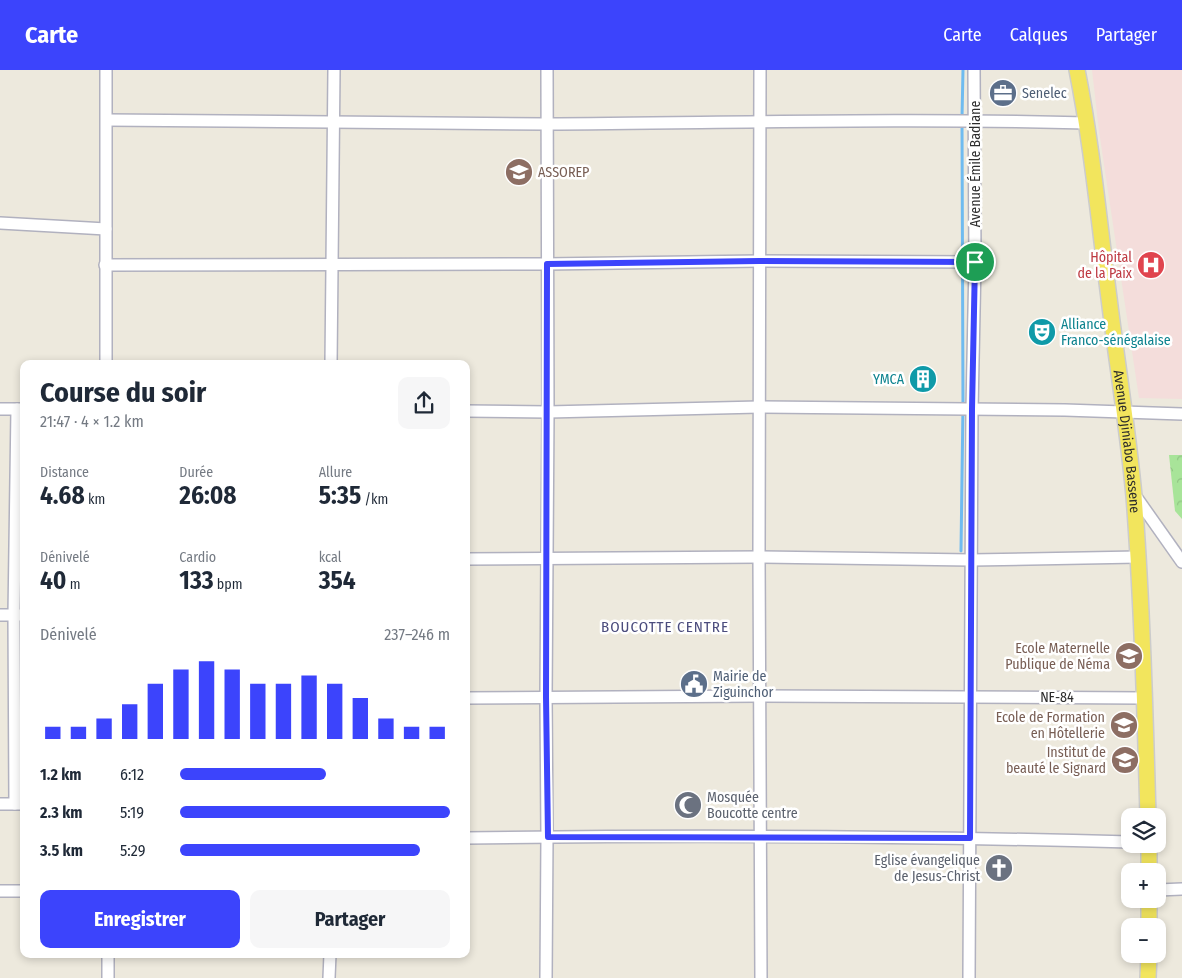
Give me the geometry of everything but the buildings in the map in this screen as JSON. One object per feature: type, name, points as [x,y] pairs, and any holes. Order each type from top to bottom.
[{"type":"main road","name":"Avenue Djiniabo Bassene","points":[[1077,70],[1087,124],[1134,494],[1148,808]]},
{"type":"main road","points":[[1148,963],[1148,978]]},
{"type":"street","points":[[106,70],[106,360]]},
{"type":"street","points":[[332,360],[334,70]]},
{"type":"street","points":[[546,978],[548,837],[546,697],[548,412],[547,70]]},
{"type":"street","points":[[760,70],[759,557],[761,978]]},
{"type":"street","name":"Avenue Émile Badiane","points":[[969,978],[972,409],[975,262],[974,70]]},
{"type":"street","points":[[107,120],[334,124],[975,120],[1087,124]]},
{"type":"street","points":[[0,223],[106,229]]},
{"type":"street","points":[[106,265],[547,264],[759,261],[975,262]]},
{"type":"street","points":[[470,411],[548,412],[759,407],[1124,411],[1182,414]]},
{"type":"street","points":[[0,409],[20,409],[19,804],[0,804]]},
{"type":"street","points":[[1134,494],[1182,562]]},
{"type":"street","points":[[470,559],[759,557],[971,560],[1138,557]]},
{"type":"street","points":[[0,615],[19,615]]},
{"type":"street","name":"NE-84","points":[[470,698],[760,696],[1144,698]]},
{"type":"street","points":[[470,838],[970,838],[1121,842]]},
{"type":"street","points":[[1166,890],[1182,889]]},
{"type":"street","points":[[0,891],[20,891]]},
{"type":"street","points":[[108,958],[108,978]]},
{"type":"street","points":[[330,958],[330,978]]},
{"type":"shaded area","name":"Hôpital de la Paix","points":[[1092,70],[1182,70],[1182,399],[1139,398],[1099,131]]},
{"type":"green space","points":[[1169,455],[1182,455],[1182,519],[1175,511]]},
{"type":"waterway","points":[[962,117],[963,70]]},
{"type":"waterway","points":[[961,551],[963,405],[962,124]]},
{"type":"place","name":"Senelec","points":[[1003,93]]},
{"type":"place","name":"ASSOREP","points":[[519,172]]},
{"type":"place","name":"Hôpital de la Paix","points":[[1151,265]]},
{"type":"place","name":"Alliance Franco-sénégalaise","points":[[1042,332]]},
{"type":"place","name":"YMCA","points":[[923,379]]},
{"type":"place","name":"Ecole Maternelle Publique de Néma","points":[[1129,656]]},
{"type":"place","name":"Mairie de Ziguinchor","points":[[694,684]]},
{"type":"place","name":"Ecole de Formation en Hôtellerie","points":[[1124,725]]},
{"type":"place","name":"Institut de beauté le Signard","points":[[1125,760]]},
{"type":"place","name":"Mosquée Boucotte centre","points":[[688,805]]},
{"type":"place","name":"Eglise évangelique de Jesus-Christ","points":[[999,868]]},
{"type":"district","name":"BOUCOTTE CENTRE","points":[[665,627]]},
{"type":"route","points":[[759,261],[975,262],[972,409],[970,838],[548,837],[546,697],[547,264],[759,261]]}]
